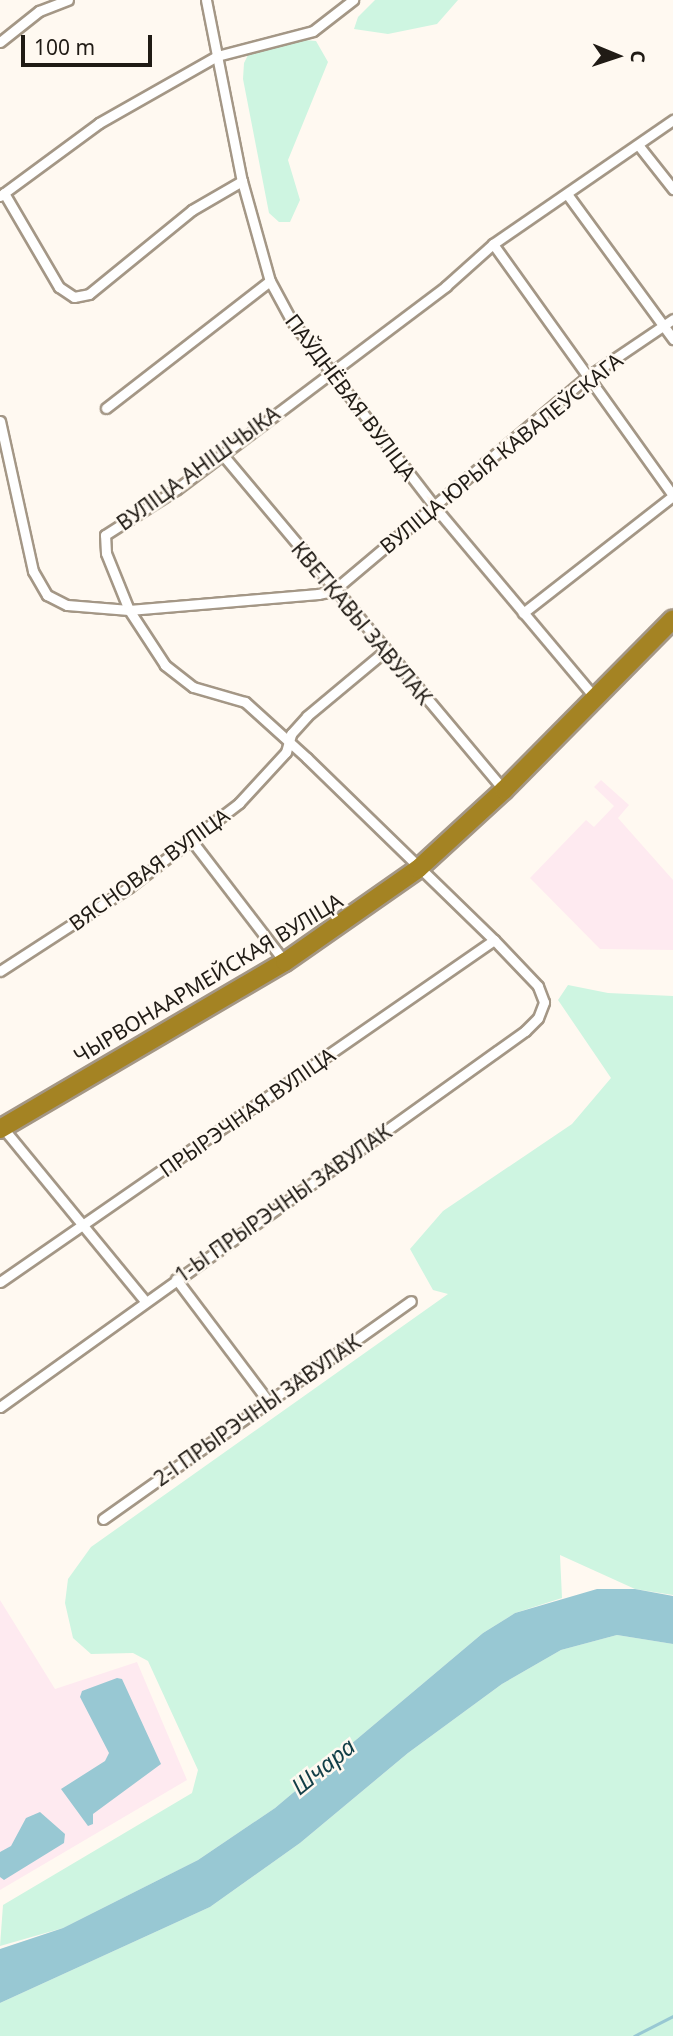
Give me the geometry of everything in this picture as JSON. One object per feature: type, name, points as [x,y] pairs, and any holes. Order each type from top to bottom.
[{"type":"highway","name":"ЧЫРВОНААРМЕЙСКАЯ ВУЛІЦА","points":[[2,1128],[285,962],[418,869],[504,790],[673,620]]},
{"type":"street","points":[[0,42],[39,11],[68,0]]},
{"type":"street","name":"ПАЎДНЁВАЯ ВУЛІЦА","points":[[206,0],[242,181],[270,281],[291,320],[328,372],[434,506],[595,698]]},
{"type":"street","points":[[242,181],[192,210],[89,295],[74,297],[59,287],[2,195],[99,122],[217,56],[313,31],[353,0]]},
{"type":"street","name":"ВУЛІЦА АНІШЧЫКА","points":[[538,986],[494,940],[288,747],[245,702],[193,687],[165,665],[129,610],[106,553],[105,535],[222,454],[446,286],[494,244],[673,120]]},
{"type":"street","points":[[639,146],[673,189]]},
{"type":"street","points":[[567,194],[673,339]]},
{"type":"street","points":[[494,244],[586,378],[673,496],[523,613]]},
{"type":"street","points":[[106,408],[270,281]]},
{"type":"street","name":"ВУЛІЦА ЮРЫЯ КАВАЛЕЎСКАГА","points":[[333,591],[586,378],[673,319]]},
{"type":"street","points":[[0,421],[33,571],[47,595],[77,606],[129,610],[333,591]]},
{"type":"street","name":"КВЕТКАВЫ ЗАВУЛАК","points":[[222,454],[333,591],[504,790]]},
{"type":"street","name":"ВЯСНОВАЯ ВУЛІЦА","points":[[0,971],[192,841],[239,803],[288,747],[291,734],[307,716],[385,651]]},
{"type":"street","points":[[192,841],[285,962]]},
{"type":"street","name":"ПРЫРЭЧНАЯ ВУЛІЦА","points":[[0,1283],[494,940]]},
{"type":"street","name":"1-Ы ПРЫРЭЧНЫ ЗАВУЛАК","points":[[0,1407],[525,1031],[538,1018],[544,1002],[538,986]]},
{"type":"street","points":[[2,1128],[145,1301]]},
{"type":"street","points":[[176,1279],[268,1401]]},
{"type":"street","name":"2-І ПРЫРЭЧНЫ ЗАВУЛАК","points":[[103,1519],[411,1301]]},
{"type":"shaded area","points":[[601,780],[629,805],[618,818],[673,880],[673,950],[600,949],[530,878],[586,820],[594,827],[614,806],[594,787]]},
{"type":"shaded area","points":[[0,1600],[55,1689],[137,1662],[187,1780],[0,1890]]},
{"type":"green space","points":[[375,0],[458,0],[437,24],[388,34],[354,29],[358,17]]},
{"type":"green space","points":[[304,40],[316,41],[328,62],[288,160],[300,200],[290,222],[279,222],[269,213],[243,79],[244,63],[249,53]]},
{"type":"green space","points":[[568,985],[608,993],[673,996],[673,1595],[635,1589],[560,1555],[562,1598],[515,1613],[483,1633],[275,1808],[198,1860],[63,1928],[0,1946],[3,1905],[192,1793],[198,1770],[148,1661],[133,1653],[91,1654],[73,1638],[65,1603],[68,1579],[91,1547],[448,1294],[433,1290],[410,1249],[443,1211],[572,1124],[611,1078],[558,1000]]},
{"type":"green space","points":[[617,1635],[673,1644],[673,2036],[0,2036],[0,2003],[210,1907],[300,1843],[408,1753],[502,1684],[561,1650]]},
{"type":"water","points":[[597,1589],[635,1589],[673,1596],[673,1644],[617,1635],[561,1650],[502,1684],[408,1753],[300,1843],[210,1907],[0,2003],[0,1949],[63,1928],[198,1860],[275,1808],[483,1633],[515,1613]]},
{"type":"water","points":[[117,1678],[122,1679],[161,1764],[93,1814],[93,1824],[88,1826],[61,1789],[105,1761],[109,1753],[80,1697],[82,1691]]},
{"type":"water","points":[[40,1812],[65,1834],[64,1843],[4,1880],[0,1877],[0,1852],[11,1846],[26,1818]]},
{"type":"waterway","points":[[634,2036],[673,2016]]},
{"type":"water label","name":"Шчара","points":[[323,1766]]}]
